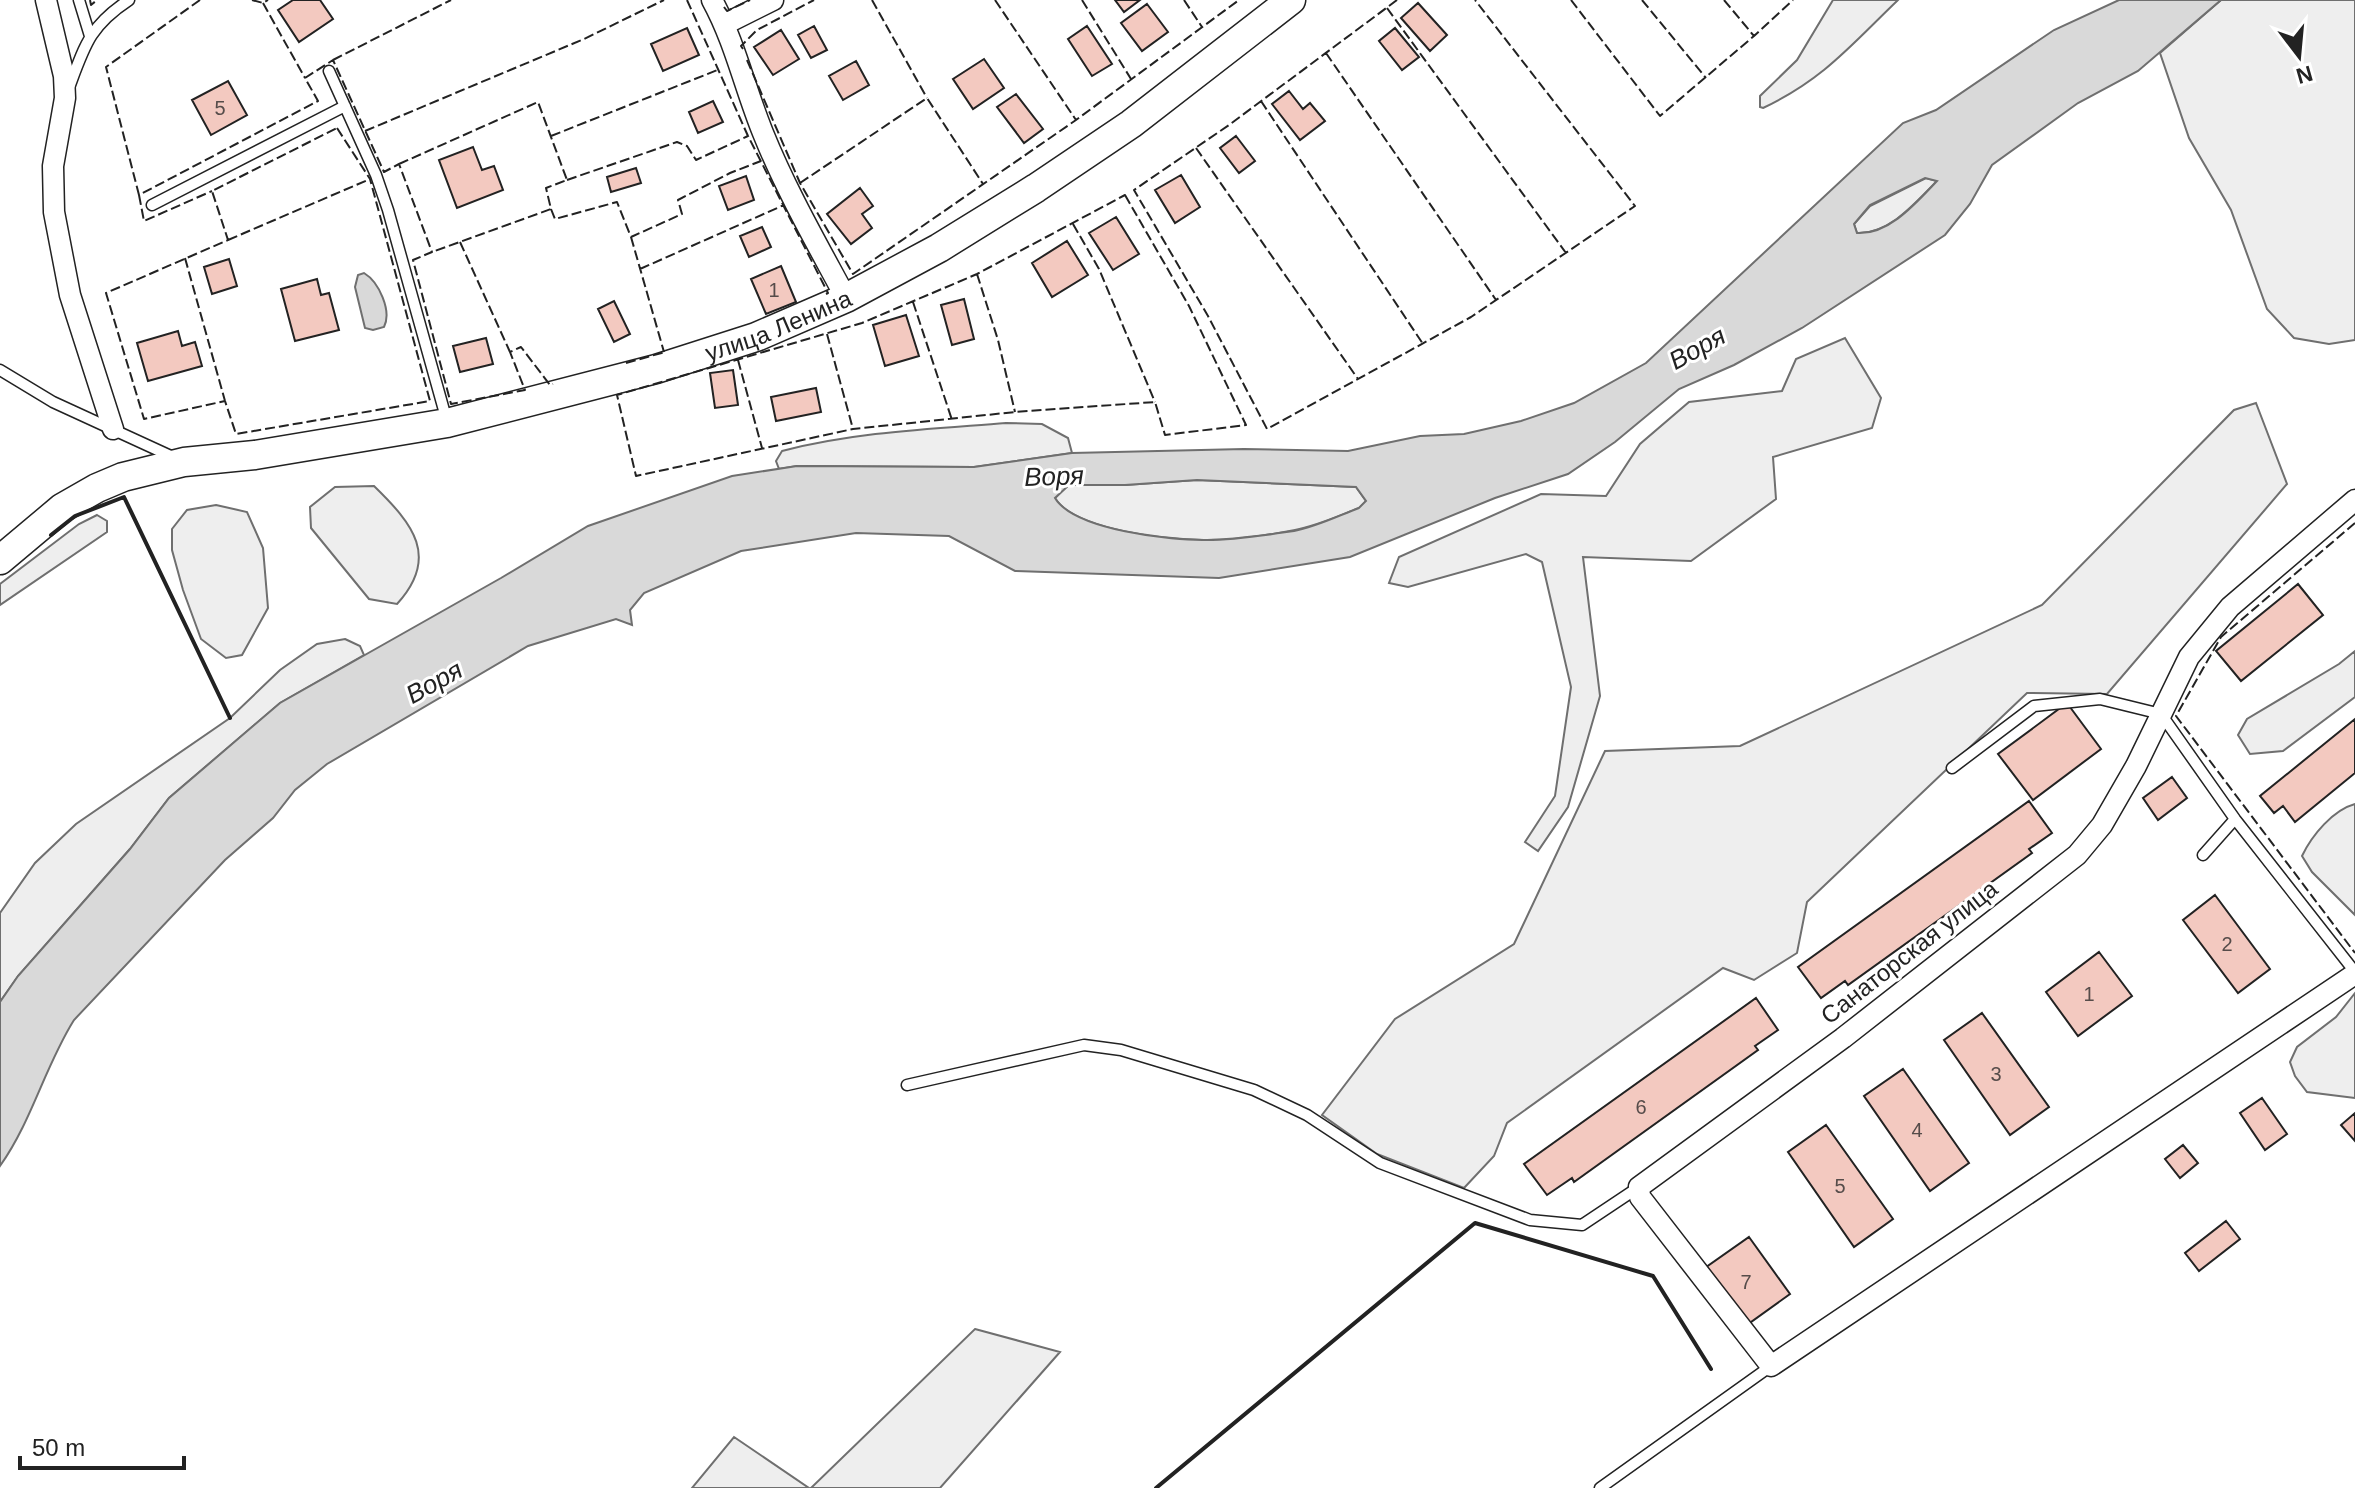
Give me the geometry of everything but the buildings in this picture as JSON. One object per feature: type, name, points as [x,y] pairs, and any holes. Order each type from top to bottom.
[{"type":"street","points":[[46,0],[64,76],[65,98],[53,166],[54,212],[70,295],[113,429]]},
{"type":"street","points":[[712,0],[725,24],[762,131],[786,186],[846,298]]},
{"type":"street","points":[[725,24],[773,0]]},
{"type":"street","name":"улица Ленина","points":[[0,560],[62,508],[123,477],[184,462],[255,455],[447,423],[656,369],[756,337],[846,298],[939,248],[1036,188],[1131,124],[1291,0]]},
{"type":"street","name":"Санаторская улица","points":[[1639,1187],[1843,1038],[2077,855],[2102,825],[2136,766],[2189,657],[2230,607],[2355,500]]},
{"type":"street","points":[[1639,1187],[1640,1197],[1771,1366],[2355,973]]},
{"type":"lane","points":[[79,0],[90,36]]},
{"type":"lane","points":[[65,98],[90,36],[107,14],[129,0]]},
{"type":"lane","points":[[329,71],[376,175],[388,210],[447,423]]},
{"type":"lane","points":[[152,205],[345,106]]},
{"type":"lane","points":[[0,370],[53,402],[184,462]]},
{"type":"lane","points":[[1952,768],[2034,706],[2100,699],[2161,714],[2235,819],[2355,973]]},
{"type":"lane","points":[[2203,855],[2235,819]]},
{"type":"lane","points":[[907,1085],[1084,1045],[1121,1050],[1254,1090],[1307,1115],[1380,1163],[1530,1220],[1582,1225],[1639,1187]]},
{"type":"lane","points":[[1600,1488],[1771,1366]]},
{"type":"shaded area","points":[[1833,0],[1898,0],[1820,73],[1784,97],[1760,107],[1760,96],[1797,60]]},
{"type":"shaded area","points":[[2221,0],[2355,0],[2355,340],[2329,344],[2294,338],[2267,309],[2231,210],[2189,138],[2160,53]]},
{"type":"shaded area","points":[[1926,178],[1937,181],[1901,216],[1880,228],[1857,233],[1854,224],[1870,206]]},
{"type":"shaded area","points":[[1845,338],[1881,398],[1872,428],[1773,457],[1776,499],[1691,561],[1583,557],[1600,696],[1568,807],[1538,851],[1525,842],[1555,796],[1571,687],[1542,562],[1526,554],[1408,587],[1389,583],[1399,557],[1541,494],[1606,496],[1640,444],[1689,402],[1782,391],[1796,359]]},
{"type":"shaded area","points":[[2256,403],[2287,484],[2107,694],[2027,693],[1807,902],[1797,953],[1754,980],[1723,968],[1507,1123],[1494,1156],[1464,1188],[1377,1154],[1322,1115],[1395,1019],[1514,944],[1605,751],[1740,746],[2042,605],[2234,410]]},
{"type":"shaded area","points":[[1006,423],[1042,424],[1068,438],[1072,453],[974,467],[797,466],[779,469],[776,461],[782,451],[837,439]]},
{"type":"shaded area","points":[[1197,480],[1356,487],[1366,501],[1359,508],[1303,528],[1226,540],[1204,540],[1168,538],[1101,526],[1066,509],[1055,498],[1068,485]]},
{"type":"shaded area","points":[[374,486],[410,528],[419,556],[410,587],[397,604],[369,599],[311,528],[310,507],[335,487]]},
{"type":"shaded area","points":[[216,505],[247,512],[263,548],[268,608],[242,655],[226,658],[201,639],[172,550],[172,529],[187,510]]},
{"type":"shaded area","points":[[97,515],[107,521],[107,532],[0,605],[0,584],[79,524]]},
{"type":"shaded area","points":[[345,639],[360,646],[364,655],[280,703],[169,798],[130,849],[18,976],[0,1002],[0,913],[35,863],[76,824],[230,718],[280,670],[317,644]]},
{"type":"shaded area","points":[[2355,651],[2355,697],[2283,751],[2250,754],[2238,735],[2247,719],[2339,664]]},
{"type":"shaded area","points":[[2355,804],[2355,915],[2312,872],[2302,856],[2324,824]]},
{"type":"shaded area","points":[[2355,993],[2355,1098],[2307,1092],[2295,1076],[2290,1062],[2297,1047],[2336,1017]]},
{"type":"shaded area","points":[[975,1329],[1060,1352],[940,1488],[811,1488]]},
{"type":"shaded area","points":[[734,1437],[809,1488],[692,1488]]},
{"type":"water","name":"Воря","points":[[2119,0],[2221,0],[2138,71],[2078,103],[1992,165],[1970,204],[1945,235],[1802,328],[1734,365],[1679,389],[1615,442],[1568,474],[1495,498],[1350,557],[1219,578],[1015,571],[949,536],[856,533],[741,551],[644,593],[630,610],[632,625],[616,619],[528,646],[327,764],[295,790],[273,818],[225,860],[74,1020],[21,1131],[0,1166],[0,1002],[18,976],[130,849],[169,798],[280,703],[588,526],[732,476],[797,466],[974,467],[1072,453],[1244,449],[1348,451],[1420,436],[1464,434],[1521,421],[1574,403],[1646,363],[1903,123],[1936,110],[2054,30]],"holes":[[[1925,178],[1937,181],[1901,216],[1880,229],[1857,233],[1854,224],[1870,205]],[[1197,480],[1356,487],[1366,501],[1359,508],[1302,529],[1207,540],[1149,536],[1102,526],[1066,509],[1055,498],[1069,485]]]},
{"type":"water","points":[[364,273],[375,283],[385,305],[384,327],[373,330],[365,328],[355,287],[358,275]]},
{"type":"fence","points":[[90,0],[91,5],[97,0]]},
{"type":"fence","points":[[200,0],[106,67],[139,195],[318,101],[305,78],[333,60],[384,172],[399,164],[432,252],[413,260],[451,404],[525,390],[510,352],[521,347],[550,385],[553,384]]},
{"type":"fence","points":[[252,0],[263,3],[268,0]]},
{"type":"fence","points":[[333,60],[451,0]]},
{"type":"fence","points":[[365,131],[584,39],[664,0]]},
{"type":"fence","points":[[687,0],[748,136],[826,294]]},
{"type":"fence","points":[[724,7],[727,11],[750,0]]},
{"type":"fence","points":[[743,49],[741,46],[757,30],[814,0]]},
{"type":"fence","points":[[872,0],[927,98]]},
{"type":"fence","points":[[995,0],[1076,120]]},
{"type":"fence","points":[[1082,0],[1131,79]]},
{"type":"fence","points":[[1184,0],[1202,27]]},
{"type":"fence","points":[[747,60],[800,183],[853,274],[1076,120],[1239,0]]},
{"type":"fence","points":[[1397,0],[1229,125],[1134,190],[1208,316],[1267,429],[1471,317],[1635,206],[1475,0]]},
{"type":"fence","points":[[1571,0],[1660,116],[1793,0]]},
{"type":"fence","points":[[1642,0],[1706,78]]},
{"type":"fence","points":[[1724,0],[1754,36]]},
{"type":"fence","points":[[263,3],[305,78]]},
{"type":"fence","points":[[1387,8],[1566,253]]},
{"type":"fence","points":[[1326,53],[1496,300]]},
{"type":"fence","points":[[551,136],[720,69]]},
{"type":"fence","points":[[800,183],[927,98],[983,184]]},
{"type":"fence","points":[[1261,101],[1423,344]]},
{"type":"fence","points":[[399,164],[538,102],[567,180],[546,188],[551,209],[432,252]]},
{"type":"fence","points":[[337,128],[370,179],[430,401],[236,434],[225,401],[144,419],[106,293],[228,240],[212,191],[337,128]]},
{"type":"fence","points":[[567,180],[677,142],[687,146],[696,160],[748,136]]},
{"type":"fence","points":[[1196,148],[1358,379]]},
{"type":"fence","points":[[551,209],[555,219],[617,202],[631,237],[682,214],[678,200],[761,161]]},
{"type":"fence","points":[[228,240],[370,179]]},
{"type":"fence","points":[[139,195],[144,221],[212,191]]},
{"type":"fence","points":[[1125,195],[1189,306],[1246,425],[1165,435],[1155,402],[1015,412],[853,429],[636,476],[617,395],[862,323],[977,274],[1125,195]]},
{"type":"fence","points":[[640,269],[784,205]]},
{"type":"fence","points":[[1073,224],[1099,269],[1155,402]]},
{"type":"fence","points":[[631,237],[664,352]]},
{"type":"fence","points":[[460,242],[510,352]]},
{"type":"fence","points":[[185,258],[225,401]]},
{"type":"fence","points":[[977,274],[998,340],[1015,412]]},
{"type":"fence","points":[[913,302],[952,420]]},
{"type":"fence","points":[[827,334],[853,429]]},
{"type":"fence","points":[[626,363],[665,352]]},
{"type":"fence","points":[[738,360],[762,448]]},
{"type":"fence","points":[[2355,523],[2221,637],[2176,716],[2355,953]]},
{"type":"wall","points":[[51,535],[75,516],[124,497],[230,718]]},
{"type":"wall","points":[[1156,1488],[1475,1223],[1653,1276],[1711,1369]]}]
